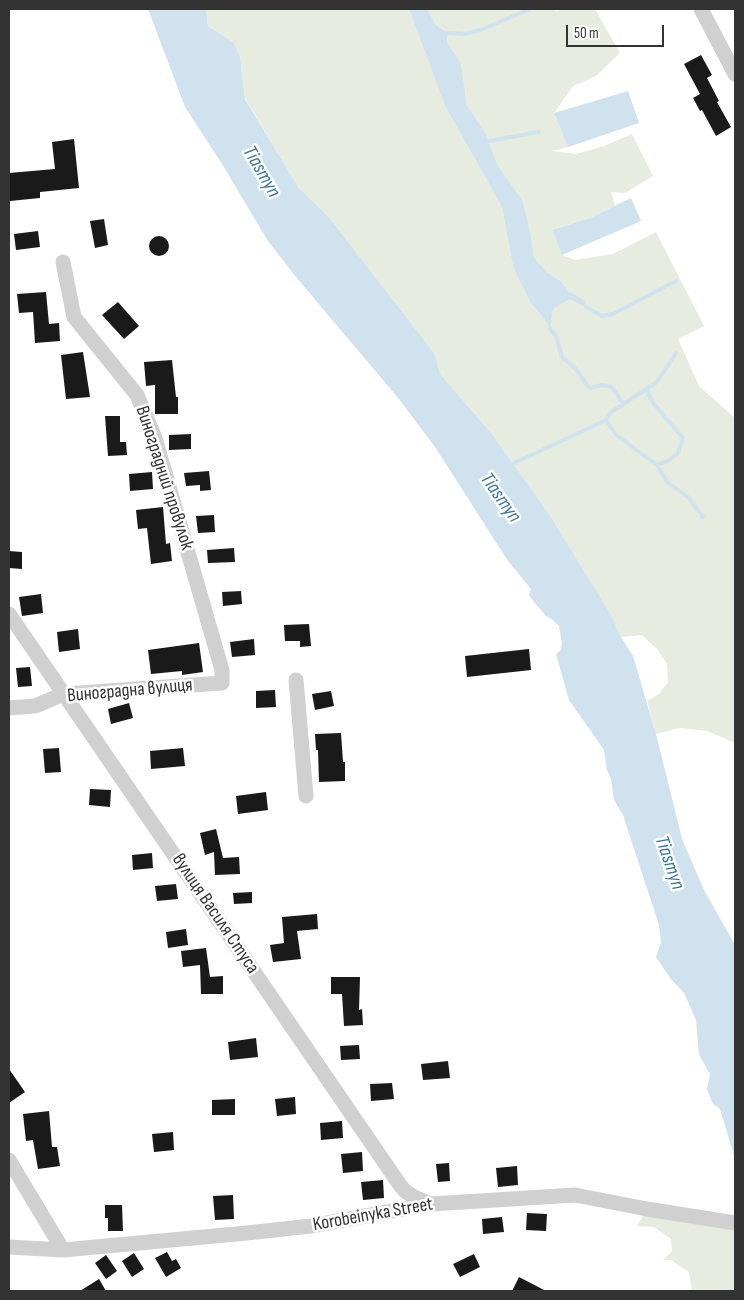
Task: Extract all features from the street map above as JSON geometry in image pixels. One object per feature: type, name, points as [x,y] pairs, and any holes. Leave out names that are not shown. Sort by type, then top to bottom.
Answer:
[{"type":"street","points":[[701,9],[735,74]]},
{"type":"street","name":"Виноградний провулок","points":[[63,262],[74,316],[137,395],[155,438],[222,670],[222,683]]},
{"type":"street","name":"вулиця Василя Стуса","points":[[9,614],[400,1185],[414,1197],[430,1204]]},
{"type":"street","points":[[296,680],[306,796]]},
{"type":"street","name":"Виноградна вулиця","points":[[9,708],[35,706],[64,694],[222,683]]},
{"type":"street","points":[[9,1160],[63,1250]]},
{"type":"street","name":"Korobeinyka Street","points":[[9,1247],[63,1250],[311,1226],[430,1204],[575,1195],[735,1223]]},
{"type":"shaded area","points":[[206,9],[409,9],[445,106],[502,207],[513,267],[530,302],[550,328],[553,309],[570,299],[585,300],[568,291],[562,282],[547,272],[534,258],[523,201],[498,166],[486,134],[467,105],[461,63],[447,42],[448,33],[436,25],[427,9],[554,9],[556,11],[563,9],[595,9],[620,53],[596,76],[573,86],[554,113],[568,147],[552,151],[576,154],[604,146],[632,134],[653,176],[625,193],[611,192],[615,206],[590,218],[552,230],[562,255],[575,260],[613,254],[656,232],[704,326],[678,339],[699,386],[735,418],[735,743],[707,731],[679,728],[656,734],[647,701],[659,694],[668,682],[667,664],[657,649],[642,635],[621,637],[610,613],[549,514],[492,434],[441,375],[434,353],[328,216],[299,188],[245,98],[240,56],[233,42],[208,26]]},
{"type":"shaded area","points":[[647,1209],[735,1223],[735,1291],[692,1291],[689,1272],[671,1260],[663,1260],[672,1251],[671,1239],[654,1227],[637,1226]]},
{"type":"water","name":"Tiasmyn","points":[[148,9],[206,9],[208,26],[233,42],[240,56],[245,99],[299,188],[328,216],[434,353],[441,375],[492,434],[549,514],[610,613],[621,637],[633,656],[656,734],[682,839],[704,890],[735,945],[735,1159],[720,1109],[713,1104],[707,1089],[710,1074],[699,1055],[696,1020],[684,993],[671,979],[656,957],[661,942],[659,925],[623,815],[614,800],[604,750],[569,700],[556,654],[561,650],[562,643],[559,626],[546,616],[529,595],[531,589],[508,561],[435,447],[399,399],[268,241],[185,107]]},
{"type":"water","points":[[409,9],[427,9],[436,25],[448,33],[447,42],[461,63],[467,105],[486,134],[498,166],[523,201],[534,258],[547,272],[562,282],[568,291],[585,300],[586,307],[570,299],[553,309],[550,329],[530,302],[513,267],[502,207],[445,106]]},
{"type":"water","points":[[628,91],[639,123],[568,147],[554,113]]},
{"type":"water","points":[[631,198],[641,221],[562,255],[552,230],[590,218]]},
{"type":"building","points":[[701,55],[712,75],[707,78],[719,101],[717,102],[731,127],[716,136],[693,98],[700,94],[684,64]]},
{"type":"building","points":[[74,139],[79,188],[40,192],[40,198],[10,201],[9,173],[55,169],[52,142]]},
{"type":"building","points":[[104,219],[108,245],[95,248],[90,221]]},
{"type":"building","points":[[38,231],[40,247],[16,250],[14,234]]},
{"type":"building","points":[[159,236],[166,239],[169,246],[166,253],[159,256],[152,253],[149,246],[152,239]]},
{"type":"building","points":[[46,292],[49,324],[59,323],[60,341],[35,343],[33,312],[19,313],[17,294]]},
{"type":"building","points":[[118,302],[139,326],[124,339],[102,315]]},
{"type":"building","points":[[83,352],[90,397],[66,399],[61,355]]},
{"type":"building","points":[[172,360],[176,397],[178,397],[178,414],[155,414],[155,385],[146,386],[144,362]]},
{"type":"building","points":[[105,416],[120,416],[120,442],[126,442],[127,455],[108,456]]},
{"type":"building","points":[[191,434],[191,449],[169,450],[169,435]]},
{"type":"building","points":[[209,471],[211,490],[200,491],[200,485],[186,486],[184,473]]},
{"type":"building","points":[[152,472],[153,489],[130,491],[129,474]]},
{"type":"building","points":[[163,507],[166,544],[170,543],[172,561],[151,564],[147,528],[138,529],[136,510]]},
{"type":"building","points":[[214,515],[215,532],[198,533],[196,516]]},
{"type":"building","points":[[234,548],[235,562],[208,563],[207,550]]},
{"type":"building","points":[[9,551],[22,552],[22,569],[9,568]]},
{"type":"building","points":[[241,591],[242,604],[223,606],[222,592]]},
{"type":"building","points":[[41,594],[43,613],[22,616],[19,597]]},
{"type":"building","points":[[309,624],[311,646],[300,647],[300,641],[285,641],[284,625]]},
{"type":"building","points":[[78,629],[80,649],[59,652],[57,632]]},
{"type":"building","points":[[254,639],[255,655],[232,657],[230,642]]},
{"type":"building","points":[[199,643],[203,672],[182,675],[182,671],[151,674],[148,650]]},
{"type":"building","points":[[529,649],[531,670],[467,677],[465,656]]},
{"type":"building","points":[[30,667],[32,686],[18,687],[16,668]]},
{"type":"building","points":[[275,690],[276,707],[256,708],[256,691]]},
{"type":"building","points":[[331,691],[334,706],[315,710],[312,694]]},
{"type":"building","points":[[129,703],[133,718],[111,724],[108,709]]},
{"type":"building","points":[[341,733],[343,762],[345,762],[345,781],[319,782],[318,750],[316,750],[315,734]]},
{"type":"building","points":[[59,748],[61,772],[45,773],[43,749]]},
{"type":"building","points":[[183,748],[185,766],[151,769],[150,751]]},
{"type":"building","points":[[90,789],[111,790],[110,807],[89,805]]},
{"type":"building","points":[[266,792],[268,810],[238,814],[236,796]]},
{"type":"building","points":[[216,829],[223,858],[239,857],[240,874],[215,875],[214,852],[205,855],[200,833]]},
{"type":"building","points":[[152,853],[153,868],[133,870],[132,855]]},
{"type":"building","points":[[176,884],[178,899],[157,901],[155,886]]},
{"type":"building","points":[[252,892],[252,903],[234,904],[233,893]]},
{"type":"building","points":[[317,914],[318,929],[297,931],[301,959],[273,962],[270,945],[284,943],[282,917]]},
{"type":"building","points":[[186,929],[188,945],[168,948],[166,932]]},
{"type":"building","points":[[206,948],[210,977],[223,976],[223,994],[201,994],[200,965],[183,967],[181,951]]},
{"type":"building","points":[[331,977],[360,977],[359,1010],[362,1009],[363,1025],[344,1026],[342,994],[331,994]]},
{"type":"building","points":[[256,1038],[258,1057],[230,1060],[228,1042]]},
{"type":"building","points":[[359,1045],[360,1059],[341,1060],[340,1046]]},
{"type":"building","points":[[448,1061],[450,1078],[423,1080],[421,1064]]},
{"type":"building","points":[[9,1069],[25,1092],[9,1103]]},
{"type":"building","points":[[392,1083],[394,1099],[371,1101],[370,1084]]},
{"type":"building","points":[[295,1097],[296,1114],[277,1116],[275,1099]]},
{"type":"building","points":[[235,1099],[235,1115],[212,1115],[212,1100]]},
{"type":"building","points":[[49,1111],[52,1147],[57,1147],[60,1166],[38,1169],[33,1140],[26,1141],[23,1114]]},
{"type":"building","points":[[342,1121],[343,1138],[321,1140],[320,1123]]},
{"type":"building","points":[[173,1132],[174,1150],[154,1152],[152,1134]]},
{"type":"building","points":[[362,1152],[363,1171],[343,1173],[341,1154]]},
{"type":"building","points":[[449,1163],[450,1181],[438,1182],[436,1164]]},
{"type":"building","points":[[517,1166],[518,1185],[498,1187],[496,1168]]},
{"type":"building","points":[[383,1180],[384,1198],[363,1200],[361,1182]]},
{"type":"building","points":[[233,1195],[234,1219],[215,1220],[213,1196]]},
{"type":"building","points":[[105,1205],[122,1205],[123,1231],[108,1231]]},
{"type":"building","points":[[527,1213],[547,1214],[546,1231],[526,1230]]},
{"type":"building","points":[[502,1217],[504,1232],[483,1234],[482,1219]]},
{"type":"building","points":[[167,1252],[172,1261],[176,1259],[181,1268],[166,1277],[155,1258]]},
{"type":"building","points":[[134,1253],[144,1269],[132,1277],[122,1261]]},
{"type":"building","points":[[474,1254],[480,1267],[460,1277],[453,1264]]},
{"type":"building","points":[[106,1255],[117,1271],[106,1279],[95,1263]]},
{"type":"building","points":[[519,1277],[546,1291],[512,1291]]},
{"type":"building","points":[[99,1279],[106,1291],[80,1291]]},
{"type":"waterway","points":[[448,33],[465,34],[483,29],[530,9]]},
{"type":"waterway","points":[[489,141],[539,132]]},
{"type":"waterway","points":[[586,307],[602,316],[613,314],[676,281]]},
{"type":"waterway","points":[[550,329],[556,336],[562,357],[575,368],[590,388],[602,385],[612,387],[623,404]]},
{"type":"waterway","points":[[510,465],[606,420],[610,413],[657,382],[676,353]]},
{"type":"waterway","points":[[606,420],[616,435],[657,465],[669,460],[678,453],[683,438],[653,403],[646,389]]},
{"type":"waterway","points":[[657,465],[667,482],[689,498],[703,517]]}]
